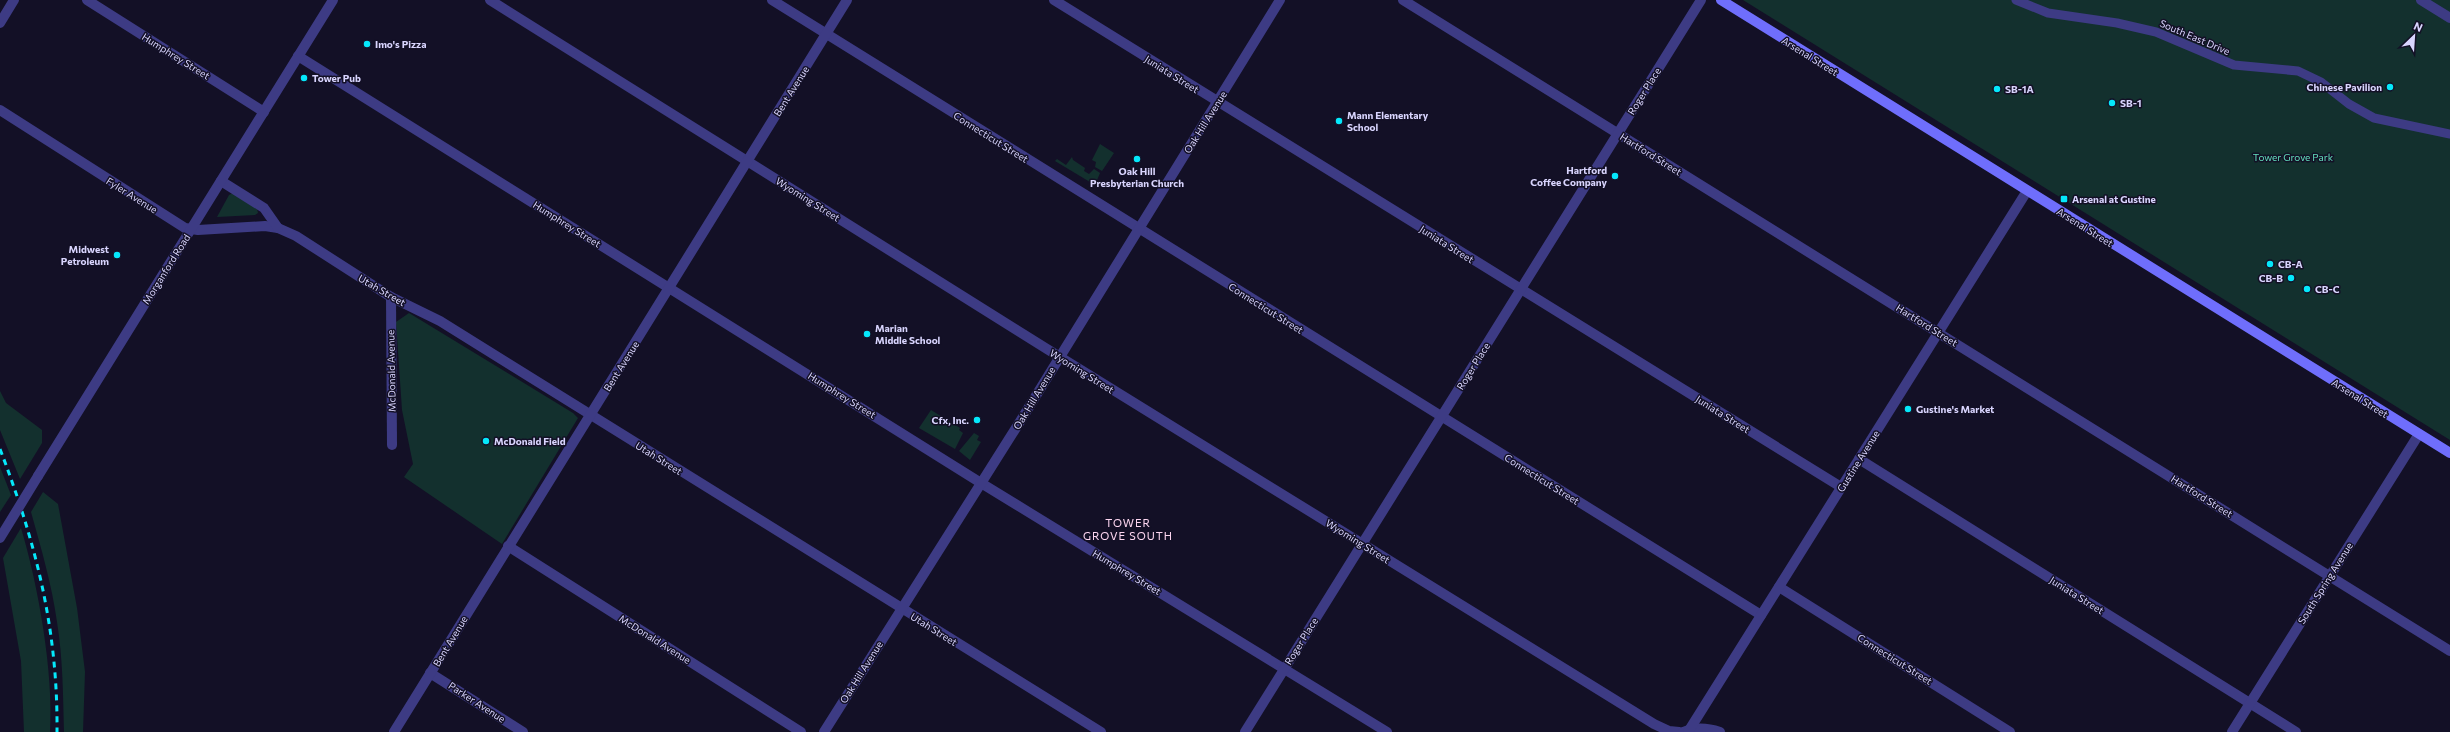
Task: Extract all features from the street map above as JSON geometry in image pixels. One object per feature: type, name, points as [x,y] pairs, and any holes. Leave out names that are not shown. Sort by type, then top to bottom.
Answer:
[{"type":"main road","name":"Arsenal Street","points":[[1721,0],[2450,453]]},
{"type":"street","points":[[0,23],[14,0]]},
{"type":"street","name":"Humphrey Street","points":[[87,0],[264,112]]},
{"type":"street","name":"Morganford Road","points":[[0,538],[333,0]]},
{"type":"street","name":"Wyoming Street","points":[[490,0],[1059,356],[1654,724],[1669,731],[1679,732]]},
{"type":"street","name":"Connecticut Street","points":[[772,0],[1761,615]]},
{"type":"street","name":"Bent Avenue","points":[[394,732],[847,0]]},
{"type":"street","name":"Juniata Street","points":[[1054,0],[1842,487]]},
{"type":"street","name":"Oak Hill Avenue","points":[[824,732],[981,483],[1280,0]]},
{"type":"street","name":"Hartford Street","points":[[1403,0],[2450,651]]},
{"type":"street","name":"Roger Place","points":[[1245,732],[1700,0]]},
{"type":"street","name":"South East Drive","points":[[2016,0],[2048,13],[2117,22],[2156,32],[2234,65],[2298,71],[2321,82],[2360,111],[2374,118],[2436,129],[2450,134]]},
{"type":"street","points":[[2421,0],[2450,18]]},
{"type":"street","name":"Humphrey Street","points":[[298,56],[981,483],[1387,732]]},
{"type":"street","name":"Fyler Avenue","points":[[0,110],[156,210],[191,230]]},
{"type":"street","points":[[221,181],[264,208],[278,228]]},
{"type":"street","name":"Gustine Avenue","points":[[1687,731],[2027,191]]},
{"type":"street","points":[[191,230],[265,226],[278,228]]},
{"type":"street","name":"Utah Street","points":[[278,228],[296,236],[391,297],[432,316],[1101,732]]},
{"type":"street","name":"McDonald Avenue","points":[[391,297],[392,445]]},
{"type":"street","name":"South Spring Avenue","points":[[2232,732],[2419,434]]},
{"type":"street","name":"Juniata Street","points":[[1859,459],[2296,732]]},
{"type":"street","name":"McDonald Avenue","points":[[508,546],[801,732]]},
{"type":"street","name":"Connecticut Street","points":[[1779,587],[2010,732]]},
{"type":"street","name":"Parker Avenue","points":[[430,673],[523,732]]},
{"type":"street","points":[[1687,731],[1709,728],[1720,732]]},
{"type":"green space","name":"Tower Grove Park","points":[[1743,0],[2450,0],[2450,440]]},
{"type":"green space","points":[[1100,144],[1114,153],[1102,171],[1095,167],[1096,162],[1092,160]]},
{"type":"green space","points":[[1072,157],[1073,160],[1085,168],[1084,171],[1089,174],[1094,169],[1100,173],[1095,185],[1055,161],[1057,159],[1066,165]]},
{"type":"green space","points":[[233,193],[257,209],[258,213],[255,215],[217,217],[229,195]]},
{"type":"green space","points":[[409,313],[573,413],[578,418],[502,544],[404,477],[413,464],[402,410],[396,322]]},
{"type":"green space","points":[[0,391],[6,403],[42,430],[42,443],[20,479],[0,430]]},
{"type":"green space","points":[[931,410],[960,428],[959,430],[963,433],[955,449],[919,428]]},
{"type":"green space","points":[[974,433],[979,436],[977,440],[981,442],[970,460],[959,451]]},
{"type":"green space","points":[[0,467],[11,495],[0,512]]},
{"type":"green space","points":[[43,492],[58,504],[77,608],[85,672],[83,732],[64,732],[62,663],[55,608],[31,512]]},
{"type":"green space","points":[[21,528],[39,602],[47,657],[51,709],[50,732],[24,732],[21,661],[3,558]]},
{"type":"railway","points":[[0,449],[13,484],[34,553],[49,622],[54,658],[57,732]]},
{"type":"place","name":"Imo's Pizza","points":[[367,44]]},
{"type":"place","name":"Tower Pub","points":[[304,78]]},
{"type":"place","name":"Chinese Pavilion","points":[[2390,87]]},
{"type":"place","name":"SB-1A","points":[[1997,89]]},
{"type":"place","name":"SB-1","points":[[2112,103]]},
{"type":"place","name":"Mann Elementary School","points":[[1339,121]]},
{"type":"place","name":"Oak Hill Presbyterian Church","points":[[1137,159]]},
{"type":"place","name":"Hartford Coffee Company","points":[[1615,176]]},
{"type":"place","name":"Arsenal at Gustine","points":[[2064,199]]},
{"type":"place","name":"Midwest Petroleum","points":[[117,255]]},
{"type":"place","name":"CB-A","points":[[2270,264]]},
{"type":"place","name":"CB-B","points":[[2291,278]]},
{"type":"place","name":"CB-C","points":[[2307,289]]},
{"type":"place","name":"Marian Middle School","points":[[867,334]]},
{"type":"place","name":"Gustine's Market","points":[[1908,409]]},
{"type":"place","name":"Cfx, Inc.","points":[[977,420]]},
{"type":"place","name":"McDonald Field","points":[[486,441]]},
{"type":"district","name":"TOWER GROVE SOUTH","points":[[1128,528]]}]
